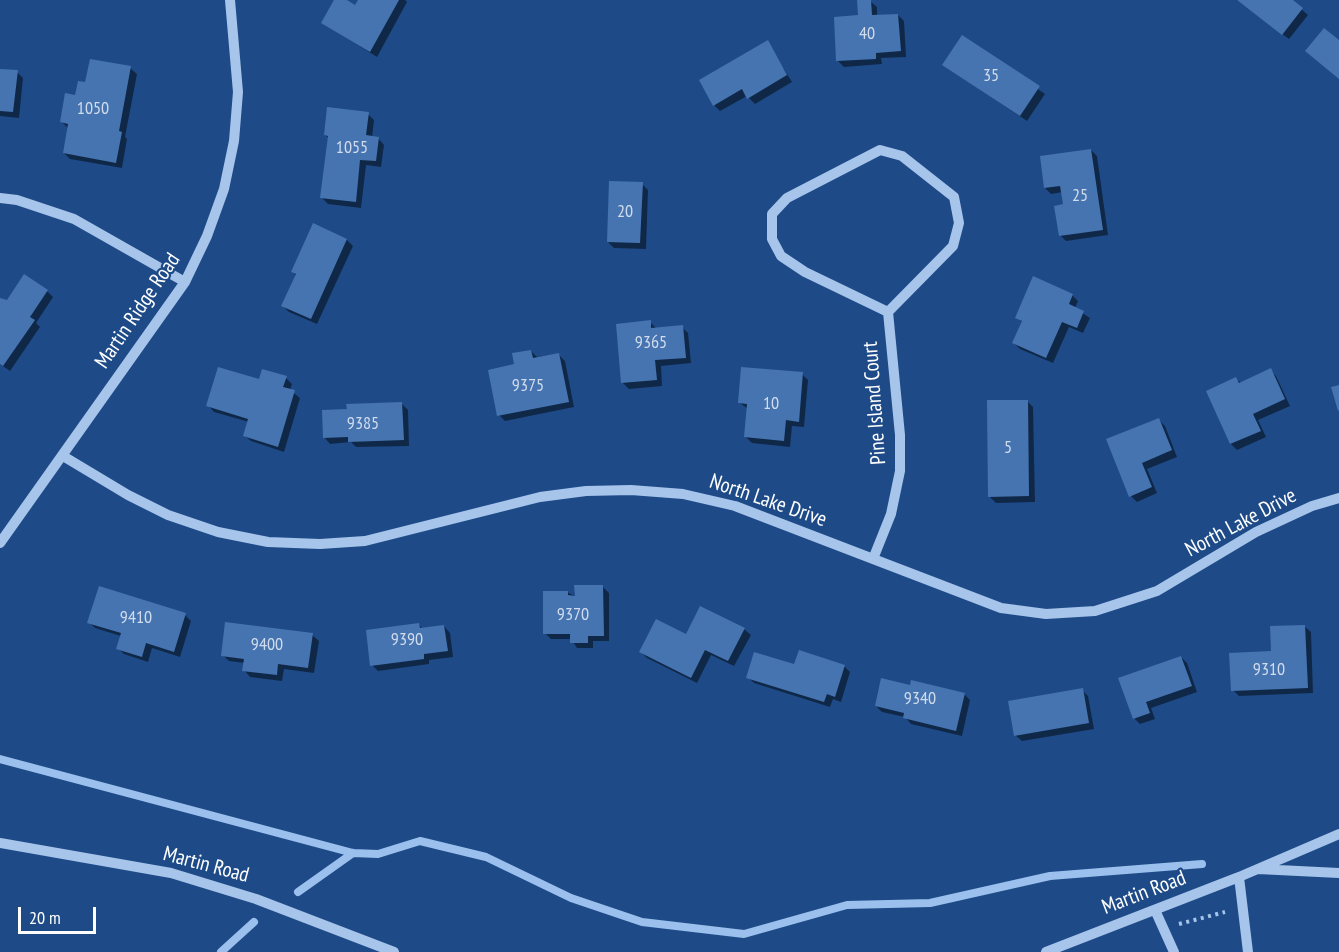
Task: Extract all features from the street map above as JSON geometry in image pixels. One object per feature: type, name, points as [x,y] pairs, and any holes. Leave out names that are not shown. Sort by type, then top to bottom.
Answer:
[{"type":"street","name":"Martin Ridge Road","points":[[0,543],[185,282],[207,236],[220,200],[234,141],[238,92],[230,0]]},
{"type":"street","name":"Pine Island Court","points":[[880,150],[902,156],[954,197],[959,223],[953,246],[888,312],[805,272],[781,256],[772,238],[772,214],[787,198],[880,150]]},
{"type":"street","points":[[0,198],[16,200],[74,219],[185,282]]},
{"type":"street","name":"Pine Island Court","points":[[873,559],[891,514],[900,471],[900,435],[888,312]]},
{"type":"street","name":"North Lake Drive","points":[[63,456],[128,495],[168,515],[218,532],[268,542],[320,544],[365,541],[540,497],[586,491],[631,490],[683,494],[735,506],[1001,608],[1046,614],[1095,611],[1157,591],[1256,532],[1312,506],[1339,498]]},
{"type":"street","name":"Martin Road","points":[[1046,952],[1239,878],[1254,869],[1339,834]]},
{"type":"street","name":"Martin Road","points":[[0,843],[171,873],[256,899],[394,952]]},
{"type":"street","points":[[1254,869],[1339,873]]},
{"type":"street","points":[[1239,878],[1248,952]]},
{"type":"street","points":[[1155,910],[1174,952]]},
{"type":"path","points":[[1173,925],[1224,912]]},
{"type":"building","points":[[334,0],[347,0],[355,5],[358,0],[399,0],[370,52],[321,23]]},
{"type":"building","points":[[857,0],[871,0],[872,15],[898,14],[901,51],[876,53],[876,59],[836,61],[834,17],[858,15]]},
{"type":"building","points":[[1237,0],[1293,0],[1303,8],[1282,35]]},
{"type":"building","points":[[1324,28],[1339,40],[1339,79],[1305,51]]},
{"type":"building","points":[[962,35],[1040,86],[1020,116],[942,65]]},
{"type":"building","points":[[768,40],[787,75],[747,99],[742,89],[713,106],[699,80]]},
{"type":"building","points":[[90,59],[131,66],[119,131],[122,132],[116,163],[63,153],[68,124],[60,122],[65,93],[75,95],[78,81],[85,82]]},
{"type":"building","points":[[0,69],[18,70],[13,112],[0,111]]},
{"type":"building","points":[[327,107],[369,112],[366,135],[379,137],[376,161],[360,160],[356,202],[320,198],[328,136],[324,135]]},
{"type":"building","points":[[1091,149],[1103,230],[1059,236],[1054,206],[1063,204],[1060,186],[1044,188],[1040,156]]},
{"type":"building","points":[[609,181],[643,182],[640,243],[607,242]]},
{"type":"building","points":[[313,223],[347,239],[311,319],[281,306],[296,274],[291,272]]},
{"type":"building","points":[[24,274],[48,290],[30,317],[35,320],[3,366],[0,364],[0,298],[7,300]]},
{"type":"building","points":[[1033,276],[1073,294],[1069,304],[1084,311],[1077,328],[1062,322],[1046,358],[1012,343],[1022,321],[1015,318]]},
{"type":"building","points":[[651,320],[651,328],[683,325],[686,358],[655,360],[657,380],[621,383],[616,324]]},
{"type":"building","points":[[531,350],[533,358],[559,353],[569,402],[497,416],[488,370],[514,364],[512,353]]},
{"type":"building","points":[[218,367],[259,379],[262,369],[287,376],[283,387],[295,390],[278,447],[243,436],[248,419],[206,406]]},
{"type":"building","points":[[741,367],[803,372],[799,422],[786,420],[784,441],[744,437],[747,404],[738,403]]},
{"type":"building","points":[[1271,368],[1285,399],[1253,414],[1261,431],[1230,444],[1206,391],[1236,377],[1239,383]]},
{"type":"building","points":[[1339,385],[1339,410],[1338,411],[1331,387]]},
{"type":"building","points":[[987,400],[1028,400],[1029,496],[988,497]]},
{"type":"building","points":[[402,402],[404,440],[348,442],[348,437],[323,438],[322,410],[347,409],[346,404]]},
{"type":"building","points":[[1159,418],[1172,450],[1142,463],[1152,487],[1129,497],[1106,439]]},
{"type":"building","points":[[574,585],[603,585],[604,636],[588,636],[588,643],[570,643],[570,634],[543,634],[543,591],[568,591],[568,595],[575,596]]},
{"type":"building","points":[[99,586],[186,613],[174,652],[146,643],[142,657],[116,649],[121,633],[87,623]]},
{"type":"building","points":[[700,606],[745,628],[728,661],[705,650],[691,678],[639,652],[656,619],[686,634]]},
{"type":"building","points":[[225,622],[313,633],[308,668],[278,664],[277,675],[242,671],[244,659],[221,656]]},
{"type":"building","points":[[419,623],[420,628],[444,625],[448,651],[424,654],[424,659],[370,666],[366,630]]},
{"type":"building","points":[[1305,625],[1308,688],[1231,691],[1229,653],[1271,651],[1270,626]]},
{"type":"building","points":[[799,650],[845,665],[835,697],[827,694],[824,702],[746,678],[754,652],[794,664]]},
{"type":"building","points":[[1181,656],[1192,686],[1146,702],[1150,713],[1133,719],[1118,678]]},
{"type":"building","points":[[881,678],[910,685],[911,680],[965,693],[956,731],[903,718],[904,713],[875,706]]},
{"type":"building","points":[[1083,688],[1089,723],[1014,736],[1008,701]]},
{"type":"waterway","points":[[0,759],[353,853],[378,854],[420,841],[486,857],[571,898],[642,922],[744,934],[847,905],[930,903],[1050,876],[1202,864]]},
{"type":"waterway","points":[[298,892],[353,853]]},
{"type":"waterway","points":[[221,952],[254,922]]}]
